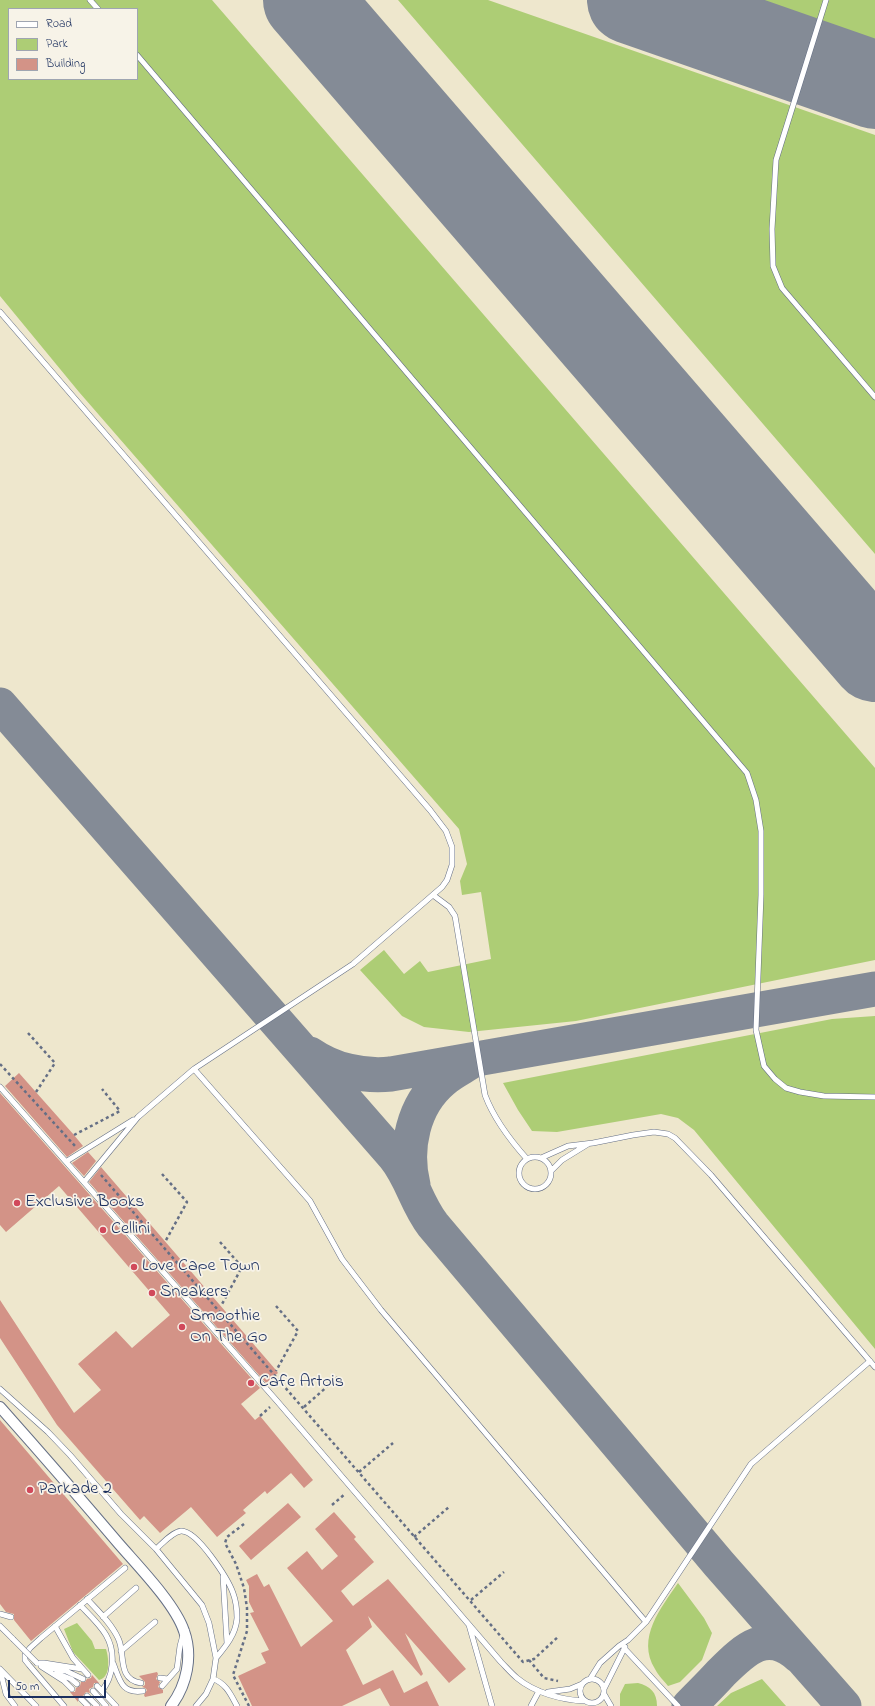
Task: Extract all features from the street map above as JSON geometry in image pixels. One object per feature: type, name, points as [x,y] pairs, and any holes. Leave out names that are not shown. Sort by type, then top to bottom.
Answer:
[{"type":"street","points":[[0,1407],[146,1576],[179,1619],[185,1632],[188,1654],[187,1671],[182,1688],[171,1706]]},
{"type":"lane","points":[[90,0],[97,8]]},
{"type":"lane","points":[[826,0],[776,160],[772,229],[773,266],[782,288],[875,397]]},
{"type":"lane","points":[[138,56],[747,772],[756,800],[762,831],[756,1030],[764,1066],[775,1079],[786,1088],[800,1092],[824,1096],[875,1097]]},
{"type":"lane","points":[[0,312],[441,824],[450,838],[453,859],[447,880],[433,895],[353,964],[194,1069],[138,1117],[67,1162]]},
{"type":"lane","points":[[433,895],[449,907],[455,916],[485,1095],[498,1120],[515,1145],[527,1159]]},
{"type":"lane","points":[[194,1069],[310,1201],[342,1259],[381,1310],[646,1622]]},
{"type":"lane","points":[[0,1088],[278,1401],[501,1662],[517,1678],[539,1690],[570,1700],[585,1701],[594,1705],[598,1702],[604,1692],[628,1640]]},
{"type":"lane","points":[[84,1181],[138,1117]]},
{"type":"lane","points":[[541,1158],[549,1165],[551,1171],[549,1181],[545,1186],[535,1190],[530,1189],[521,1182],[518,1172],[523,1162],[527,1159],[537,1157],[541,1158],[568,1146],[654,1132],[668,1134],[675,1138],[711,1175],[875,1367]]},
{"type":"lane","points":[[551,1171],[572,1154],[589,1143]]},
{"type":"lane","points":[[545,1692],[570,1689],[590,1679],[600,1663],[628,1640],[646,1622],[751,1464],[870,1361]]},
{"type":"lane","points":[[0,1388],[48,1432],[121,1514],[156,1549],[202,1605],[209,1623],[216,1658],[213,1679],[206,1694],[196,1706]]},
{"type":"lane","points":[[156,1549],[175,1533],[180,1531],[185,1532],[203,1547],[223,1575],[234,1594],[237,1610],[235,1629],[227,1644],[216,1658]]},
{"type":"lane","points":[[64,1706],[29,1665],[24,1656],[30,1648],[55,1626],[125,1568]]},
{"type":"lane","points":[[223,1575],[227,1644]]},
{"type":"lane","points":[[103,1617],[136,1588]]},
{"type":"lane","points":[[87,1599],[118,1636],[123,1666],[127,1675],[132,1680],[141,1683]]},
{"type":"lane","points":[[80,1605],[99,1625],[110,1640],[112,1662],[109,1680],[102,1691]]},
{"type":"lane","points":[[0,1614],[11,1617]]},
{"type":"lane","points":[[121,1651],[155,1622]]},
{"type":"lane","points":[[468,1622],[492,1706]]},
{"type":"lane","points":[[0,1626],[39,1665],[64,1681],[72,1689]]},
{"type":"lane","points":[[55,1626],[73,1658],[88,1675]]},
{"type":"lane","points":[[162,1686],[177,1669],[180,1646],[185,1632]]},
{"type":"lane","points":[[624,1648],[678,1706]]},
{"type":"lane","points":[[39,1665],[44,1662],[82,1669]]},
{"type":"lane","points":[[112,1662],[125,1688],[131,1692],[143,1691]]},
{"type":"lane","points":[[39,1665],[66,1671],[77,1675],[82,1679]]},
{"type":"lane","points":[[0,1669],[6,1694],[15,1706]]},
{"type":"lane","points":[[0,1669],[36,1706]]},
{"type":"lane","points":[[47,1671],[64,1676],[77,1684]]},
{"type":"lane","points":[[160,1678],[168,1679]]},
{"type":"lane","points":[[213,1679],[223,1684],[227,1688],[236,1706]]},
{"type":"lane","points":[[590,1679],[599,1681],[611,1706]]},
{"type":"lane","points":[[582,1684],[580,1693],[585,1701]]},
{"type":"lane","points":[[97,1686],[116,1706]]},
{"type":"lane","points":[[93,1690],[106,1706]]},
{"type":"lane","points":[[530,1706],[539,1690]]},
{"type":"lane","points":[[88,1696],[97,1706]]},
{"type":"lane","points":[[81,1699],[88,1706]]},
{"type":"path","points":[[28,1033],[55,1063],[36,1092]]},
{"type":"path","points":[[0,1064],[81,1152]]},
{"type":"path","points":[[74,1135],[120,1111],[102,1089]]},
{"type":"path","points":[[95,1168],[414,1537],[471,1600],[523,1662],[534,1659],[560,1636]]},
{"type":"path","points":[[162,1174],[186,1202],[165,1242]]},
{"type":"path","points":[[220,1242],[242,1267],[221,1306]]},
{"type":"path","points":[[276,1306],[298,1331],[276,1371]]},
{"type":"path","points":[[304,1408],[338,1377]]},
{"type":"path","points":[[359,1472],[393,1443]]},
{"type":"path","points":[[414,1537],[448,1507]]},
{"type":"path","points":[[471,1600],[504,1572]]},
{"type":"path","points":[[233,1675],[249,1706]]},
{"type":"green space","points":[[0,0],[212,0],[875,768],[875,960],[576,1021],[469,1032],[424,1027],[402,1016],[360,970],[384,950],[404,974],[420,961],[428,972],[491,959],[481,892],[462,895],[460,881],[467,864],[459,829],[79,392],[0,296]]},
{"type":"green space","points":[[398,0],[488,0],[875,135],[875,554]]},
{"type":"green space","points":[[760,0],[875,0],[875,40]]},
{"type":"green space","points":[[875,1016],[875,1349],[694,1130],[678,1118],[661,1114],[557,1132],[532,1131],[503,1083],[832,1019]]},
{"type":"green space","points":[[678,1583],[704,1618],[712,1633],[702,1660],[680,1682],[668,1686],[659,1676],[650,1657],[648,1646],[649,1635],[658,1613]]},
{"type":"green space","points":[[77,1623],[92,1641],[95,1649],[106,1649],[108,1658],[107,1672],[103,1678],[99,1680],[73,1652],[64,1629]]},
{"type":"green space","points":[[762,1679],[786,1706],[717,1706],[731,1693]]},
{"type":"green space","points":[[638,1683],[652,1690],[656,1697],[657,1706],[620,1706],[620,1694],[625,1684]]},
{"type":"building","points":[[19,1073],[83,1146],[67,1157],[5,1086]]},
{"type":"building","points":[[0,1093],[260,1388],[241,1404],[255,1420],[260,1416],[313,1480],[304,1488],[291,1473],[267,1494],[265,1491],[243,1510],[246,1513],[217,1537],[191,1507],[160,1533],[144,1516],[140,1520],[57,1425],[0,1338],[0,1300],[74,1413],[101,1390],[78,1364],[116,1331],[132,1348],[170,1315],[59,1186],[6,1232],[0,1225]]},
{"type":"building","points":[[88,1152],[96,1161],[84,1176],[72,1163]]},
{"type":"building","points":[[101,1167],[275,1369],[278,1373],[266,1383],[89,1182]]},
{"type":"building","name":"Parkade 2","points":[[0,1420],[123,1564],[31,1641],[14,1620],[14,1614],[6,1612],[0,1604]]},
{"type":"building","points":[[288,1503],[301,1517],[251,1560],[239,1546]]},
{"type":"building","points":[[334,1512],[356,1537],[354,1539],[374,1562],[341,1591],[353,1606],[388,1579],[466,1669],[449,1683],[405,1633],[423,1674],[421,1676],[368,1616],[372,1627],[346,1650],[363,1685],[393,1670],[404,1693],[427,1681],[439,1706],[390,1706],[380,1688],[342,1706],[252,1706],[238,1676],[266,1663],[261,1653],[269,1650],[250,1613],[254,1612],[249,1602],[249,1586],[246,1580],[257,1574],[264,1587],[269,1584],[301,1647],[333,1621],[287,1568],[307,1551],[322,1570],[338,1556],[315,1529]]},
{"type":"building","points":[[157,1672],[158,1674],[156,1679],[160,1682],[158,1687],[163,1690],[163,1693],[145,1697],[144,1695],[147,1690],[142,1687],[145,1685],[145,1682],[139,1676]]},
{"type":"building","points":[[92,1675],[99,1683],[94,1683],[93,1687],[89,1689],[90,1693],[86,1692],[83,1696],[78,1696],[78,1702],[70,1692],[75,1692],[76,1688],[80,1686],[81,1682],[85,1682],[87,1679],[91,1678]]},
{"type":"taxiway","points":[[0,705],[394,1156],[400,1164],[422,1208],[433,1225],[719,1564],[844,1706]]},
{"type":"taxiway","points":[[310,1054],[328,1064],[349,1071],[380,1075],[391,1074],[875,989]]},
{"type":"taxiway","points":[[413,1185],[410,1171],[410,1156],[413,1128],[418,1114],[424,1102],[433,1090],[446,1077],[469,1063]]},
{"type":"taxiway","points":[[689,1706],[730,1664],[748,1649],[767,1642],[777,1643],[799,1656]]},
{"type":"runway","points":[[307,0],[875,658]]},
{"type":"runway","points":[[631,0],[875,85]]},
{"type":"place","name":"Exclusive Books","points":[[17,1203]]},
{"type":"place","name":"Cellini","points":[[103,1230]]},
{"type":"place","name":"Love Cape Town","points":[[134,1267]]},
{"type":"place","name":"Sneakers","points":[[152,1293]]},
{"type":"place","name":"Smoothie On The Go","points":[[182,1327]]},
{"type":"place","name":"Cafe Artois","points":[[251,1383]]},
{"type":"place","name":"Parkade 2","points":[[30,1490]]}]
